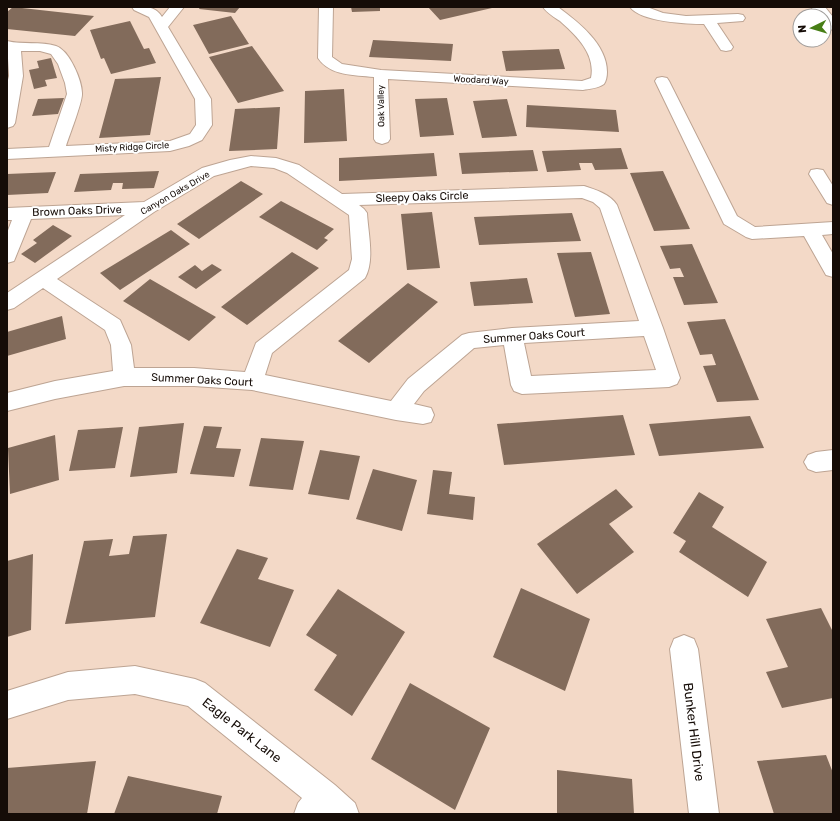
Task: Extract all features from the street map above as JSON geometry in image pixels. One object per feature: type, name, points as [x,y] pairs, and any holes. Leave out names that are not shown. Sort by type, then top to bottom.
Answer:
[{"type":"street","name":"Misty Ridge Circle","points":[[7,154],[170,146],[183,143],[196,137],[204,125],[203,99],[150,11],[139,7]]},
{"type":"street","points":[[161,27],[177,7]]},
{"type":"street","name":"Woodard Way","points":[[326,7],[326,58],[338,68],[381,74],[583,86],[598,81],[600,67],[593,51],[578,30],[550,7]]},
{"type":"street","points":[[637,7],[646,13],[677,19],[738,18]]},
{"type":"street","points":[[669,7],[677,19]]},
{"type":"street","points":[[818,7],[833,26]]},
{"type":"street","points":[[708,19],[726,47]]},
{"type":"street","points":[[8,46],[48,49],[56,51],[62,58],[73,84],[75,94],[56,151]]},
{"type":"street","points":[[7,123],[16,76],[15,52],[8,46]]},
{"type":"street","name":"Oak Valley","points":[[381,74],[382,139]]},
{"type":"street","points":[[662,81],[730,220],[752,233],[833,228]]},
{"type":"street","name":"Canyon Oaks Drive","points":[[8,301],[44,280],[148,208],[208,172],[230,165],[251,161],[276,163],[293,169],[339,200]]},
{"type":"street","points":[[818,174],[833,199]]},
{"type":"street","name":"Sleepy Oaks Circle","points":[[339,200],[584,192],[599,198],[608,205],[653,328],[669,378],[522,385],[512,336]]},
{"type":"street","points":[[252,381],[263,349],[358,273],[361,259],[358,213],[339,200]]},
{"type":"street","name":"Brown Oaks Drive","points":[[16,213],[148,208]]},
{"type":"street","points":[[7,256],[16,213]]},
{"type":"street","points":[[809,229],[833,270]]},
{"type":"street","points":[[44,280],[113,325],[121,345],[124,377]]},
{"type":"street","name":"Summer Oaks Court","points":[[396,411],[416,384],[469,341],[512,336],[653,328]]},
{"type":"street","name":"Summer Oaks Court","points":[[7,402],[55,390],[124,377],[194,377],[252,381],[396,411],[423,415]]},
{"type":"street","name":"Bunker Hill Drive","points":[[684,649],[704,814]]},
{"type":"street","name":"Eagle Park Lane","points":[[7,705],[68,686],[135,680],[195,693],[326,808]]},
{"type":"building","points":[[13,7],[94,16],[75,36],[7,29],[7,12]]},
{"type":"building","points":[[200,7],[240,7],[235,13],[199,9]]},
{"type":"building","points":[[351,7],[380,7],[380,11],[352,12]]},
{"type":"building","points":[[428,7],[492,7],[492,8],[440,20]]},
{"type":"building","points":[[231,16],[249,44],[209,54],[193,25]]},
{"type":"building","points":[[130,21],[144,49],[149,48],[156,63],[111,74],[104,58],[101,59],[90,30]]},
{"type":"building","points":[[373,40],[453,44],[451,61],[369,57]]},
{"type":"building","points":[[252,46],[284,91],[238,103],[209,57]]},
{"type":"building","points":[[559,49],[565,69],[506,71],[502,51]]},
{"type":"building","points":[[51,58],[57,78],[45,80],[47,86],[34,89],[29,70],[39,68],[37,61]]},
{"type":"building","points":[[161,77],[150,135],[99,138],[115,79]]},
{"type":"building","points":[[344,89],[347,141],[304,143],[305,91]]},
{"type":"building","points":[[64,98],[58,114],[32,116],[38,99]]},
{"type":"building","points":[[447,98],[454,135],[420,137],[415,99]]},
{"type":"building","points":[[507,99],[517,136],[482,138],[473,101]]},
{"type":"building","points":[[527,105],[616,110],[619,132],[526,127]]},
{"type":"building","points":[[280,107],[277,149],[229,151],[235,109]]},
{"type":"building","points":[[621,148],[628,169],[595,170],[592,163],[579,163],[581,170],[547,172],[542,151]]},
{"type":"building","points":[[533,150],[538,171],[462,174],[459,153]]},
{"type":"building","points":[[434,153],[437,176],[339,181],[339,158]]},
{"type":"building","points":[[159,171],[154,188],[122,189],[123,183],[113,183],[111,190],[74,192],[80,174]]},
{"type":"building","points":[[663,171],[690,229],[654,231],[630,173]]},
{"type":"building","points":[[56,172],[48,193],[7,195],[7,174]]},
{"type":"building","points":[[241,181],[263,194],[199,239],[177,224]]},
{"type":"building","points":[[281,201],[334,229],[324,238],[328,240],[317,250],[259,217]]},
{"type":"building","points":[[432,212],[440,268],[407,270],[401,214]]},
{"type":"building","points":[[572,213],[581,241],[479,245],[474,217]]},
{"type":"building","points":[[53,225],[72,236],[35,263],[21,254],[37,243],[33,240]]},
{"type":"building","points":[[171,230],[190,244],[120,290],[100,273]]},
{"type":"building","points":[[692,244],[718,303],[684,305],[673,277],[684,277],[680,268],[670,269],[660,246]]},
{"type":"building","points":[[292,252],[319,268],[247,325],[221,307]]},
{"type":"building","points":[[591,252],[610,314],[575,317],[557,253]]},
{"type":"building","points":[[212,264],[222,270],[196,289],[178,277],[195,265],[202,271]]},
{"type":"building","points":[[527,278],[533,303],[474,306],[470,282]]},
{"type":"building","points":[[150,279],[216,317],[189,341],[123,301]]},
{"type":"building","points":[[408,283],[438,302],[369,363],[338,341]]},
{"type":"building","points":[[62,316],[66,339],[7,356],[7,332]]},
{"type":"building","points":[[725,319],[759,400],[717,402],[703,366],[716,365],[712,354],[700,355],[687,322]]},
{"type":"building","points":[[623,415],[635,455],[504,465],[497,424]]},
{"type":"building","points":[[750,416],[764,448],[659,456],[649,424]]},
{"type":"building","points":[[184,423],[177,473],[130,477],[139,427]]},
{"type":"building","points":[[204,426],[222,427],[216,448],[241,449],[234,477],[190,474]]},
{"type":"building","points":[[123,427],[115,468],[69,471],[78,430]]},
{"type":"building","points":[[55,435],[59,480],[10,494],[8,448]]},
{"type":"building","points":[[261,438],[304,441],[293,490],[249,486]]},
{"type":"building","points":[[320,450],[360,456],[349,500],[308,494]]},
{"type":"building","points":[[373,469],[417,480],[402,531],[356,519]]},
{"type":"building","points":[[433,470],[452,472],[449,494],[475,497],[473,520],[427,514]]},
{"type":"building","points":[[616,489],[633,507],[609,524],[634,552],[577,594],[537,544]]},
{"type":"building","points":[[699,492],[724,507],[712,527],[767,562],[748,597],[679,552],[686,541],[673,533]]},
{"type":"building","points":[[167,534],[155,617],[65,624],[84,541],[113,539],[109,556],[129,554],[133,536]]},
{"type":"building","points":[[237,549],[268,558],[258,579],[294,590],[270,647],[200,623]]},
{"type":"building","points":[[33,554],[31,630],[7,637],[7,561]]},
{"type":"building","points":[[521,588],[590,619],[565,691],[493,657]]},
{"type":"building","points":[[338,589],[405,632],[352,716],[314,690],[337,655],[306,635]]},
{"type":"building","points":[[821,608],[833,632],[833,698],[782,708],[766,672],[788,667],[766,619]]},
{"type":"building","points":[[410,683],[490,728],[455,810],[371,759]]},
{"type":"building","points":[[826,755],[833,773],[833,814],[774,814],[757,761]]},
{"type":"building","points":[[96,761],[87,814],[7,814],[7,768]]},
{"type":"building","points":[[557,770],[632,779],[634,814],[557,814]]},
{"type":"building","points":[[128,776],[222,796],[217,814],[114,814]]}]
